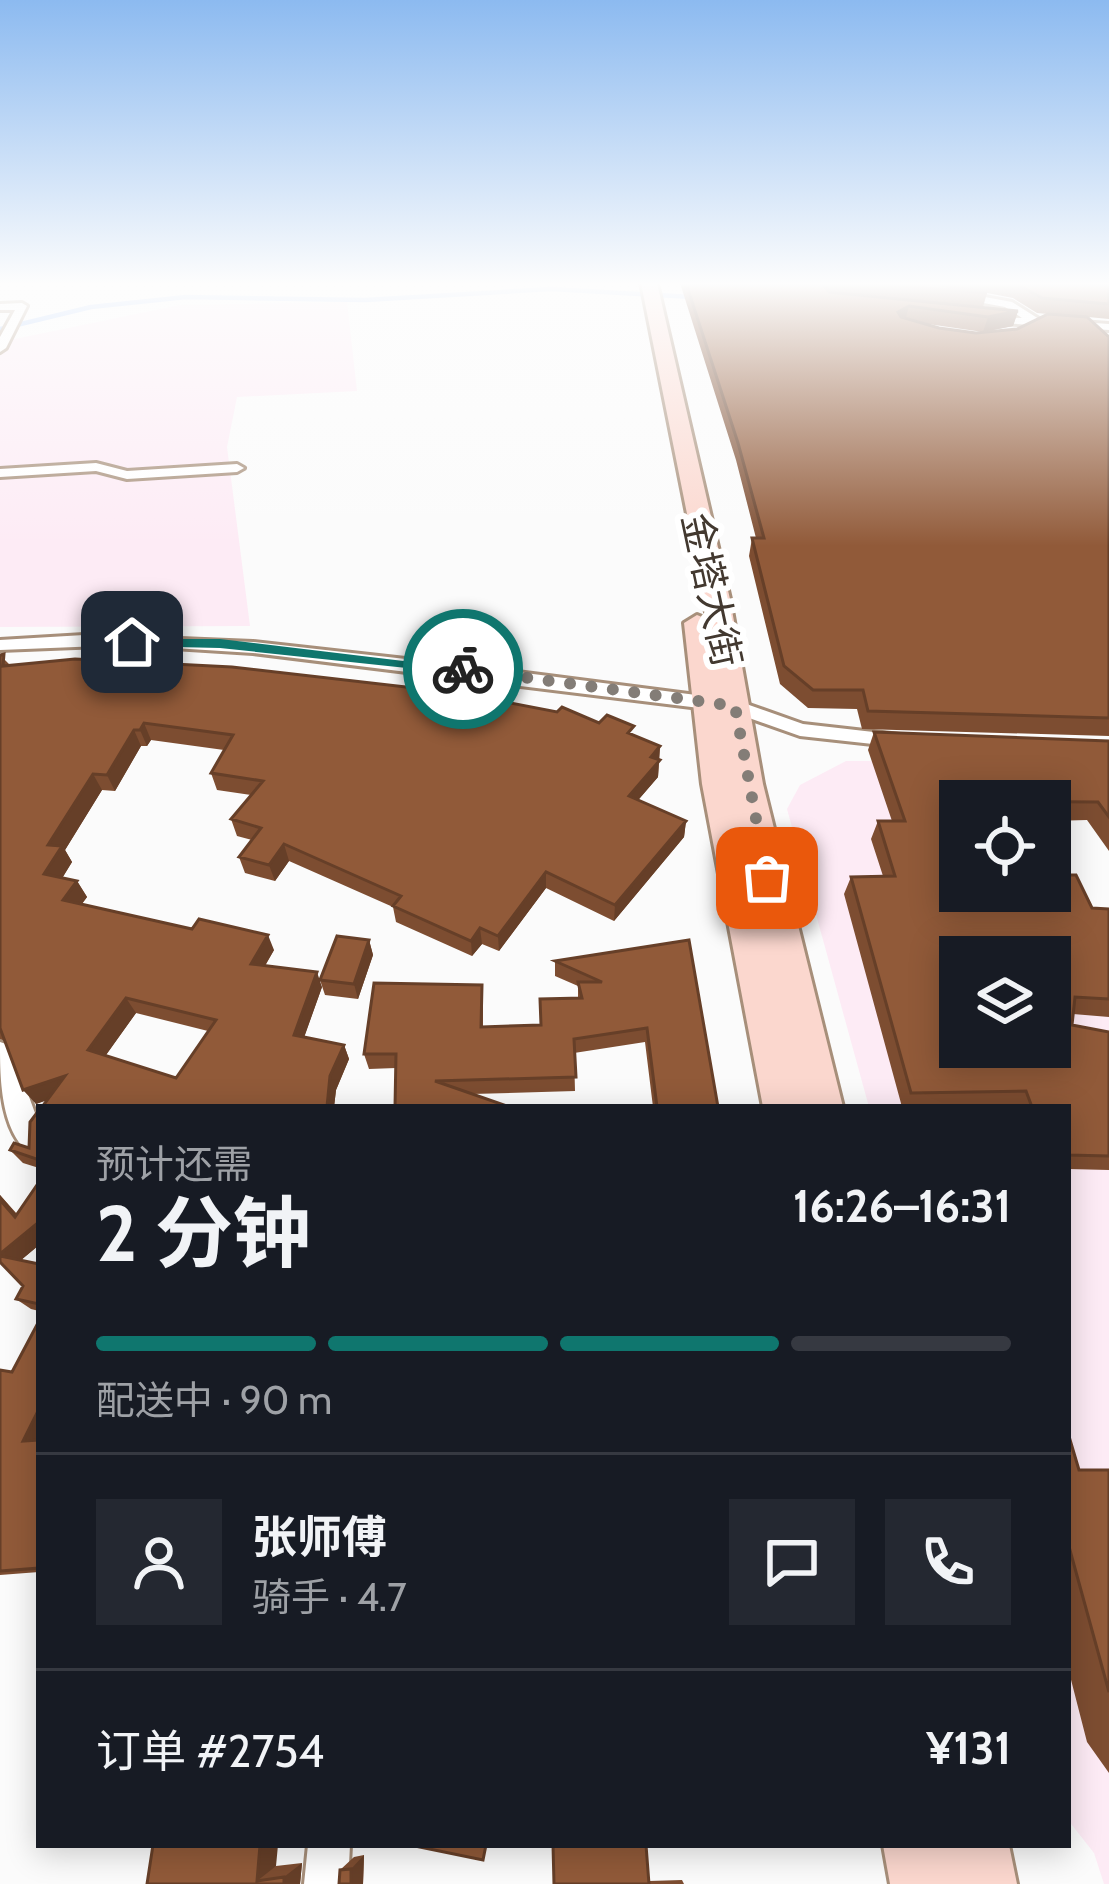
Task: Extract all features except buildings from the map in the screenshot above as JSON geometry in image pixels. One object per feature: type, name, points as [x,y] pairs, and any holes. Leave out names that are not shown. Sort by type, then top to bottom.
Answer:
[{"type":"main road","name":"金塔大街","points":[[663,371],[717,599],[718,784],[783,1104]]},
{"type":"main road","name":"金塔大街","points":[[721,705],[747,784],[821,1104]]},
{"type":"main road","points":[[916,1848],[922,1884]]},
{"type":"main road","points":[[978,1848],[985,1884]]},
{"type":"street","points":[[0,472],[96,467],[128,475],[237,467]]},
{"type":"street","points":[[0,645],[44,640],[220,643],[502,674],[721,705],[800,730],[854,739],[922,742]]},
{"type":"street","points":[[0,1053],[25,1128],[36,1141]]},
{"type":"street","points":[[326,1884],[328,1848]]},
{"type":"shaded area","points":[[0,371],[355,371],[357,391],[237,397],[227,447],[250,626],[0,627]]},
{"type":"shaded area","points":[[846,761],[1109,761],[1097,817],[1071,819],[1071,780],[939,780],[939,912],[1060,912],[1109,1009],[1109,1884],[1104,1884],[1094,1853],[1071,1824],[1071,1104],[868,1104],[787,809],[800,785]]},
{"type":"way so far","points":[[463,669],[735,706],[767,878]]},
{"type":"route","points":[[132,642],[220,643],[463,669]]}]
